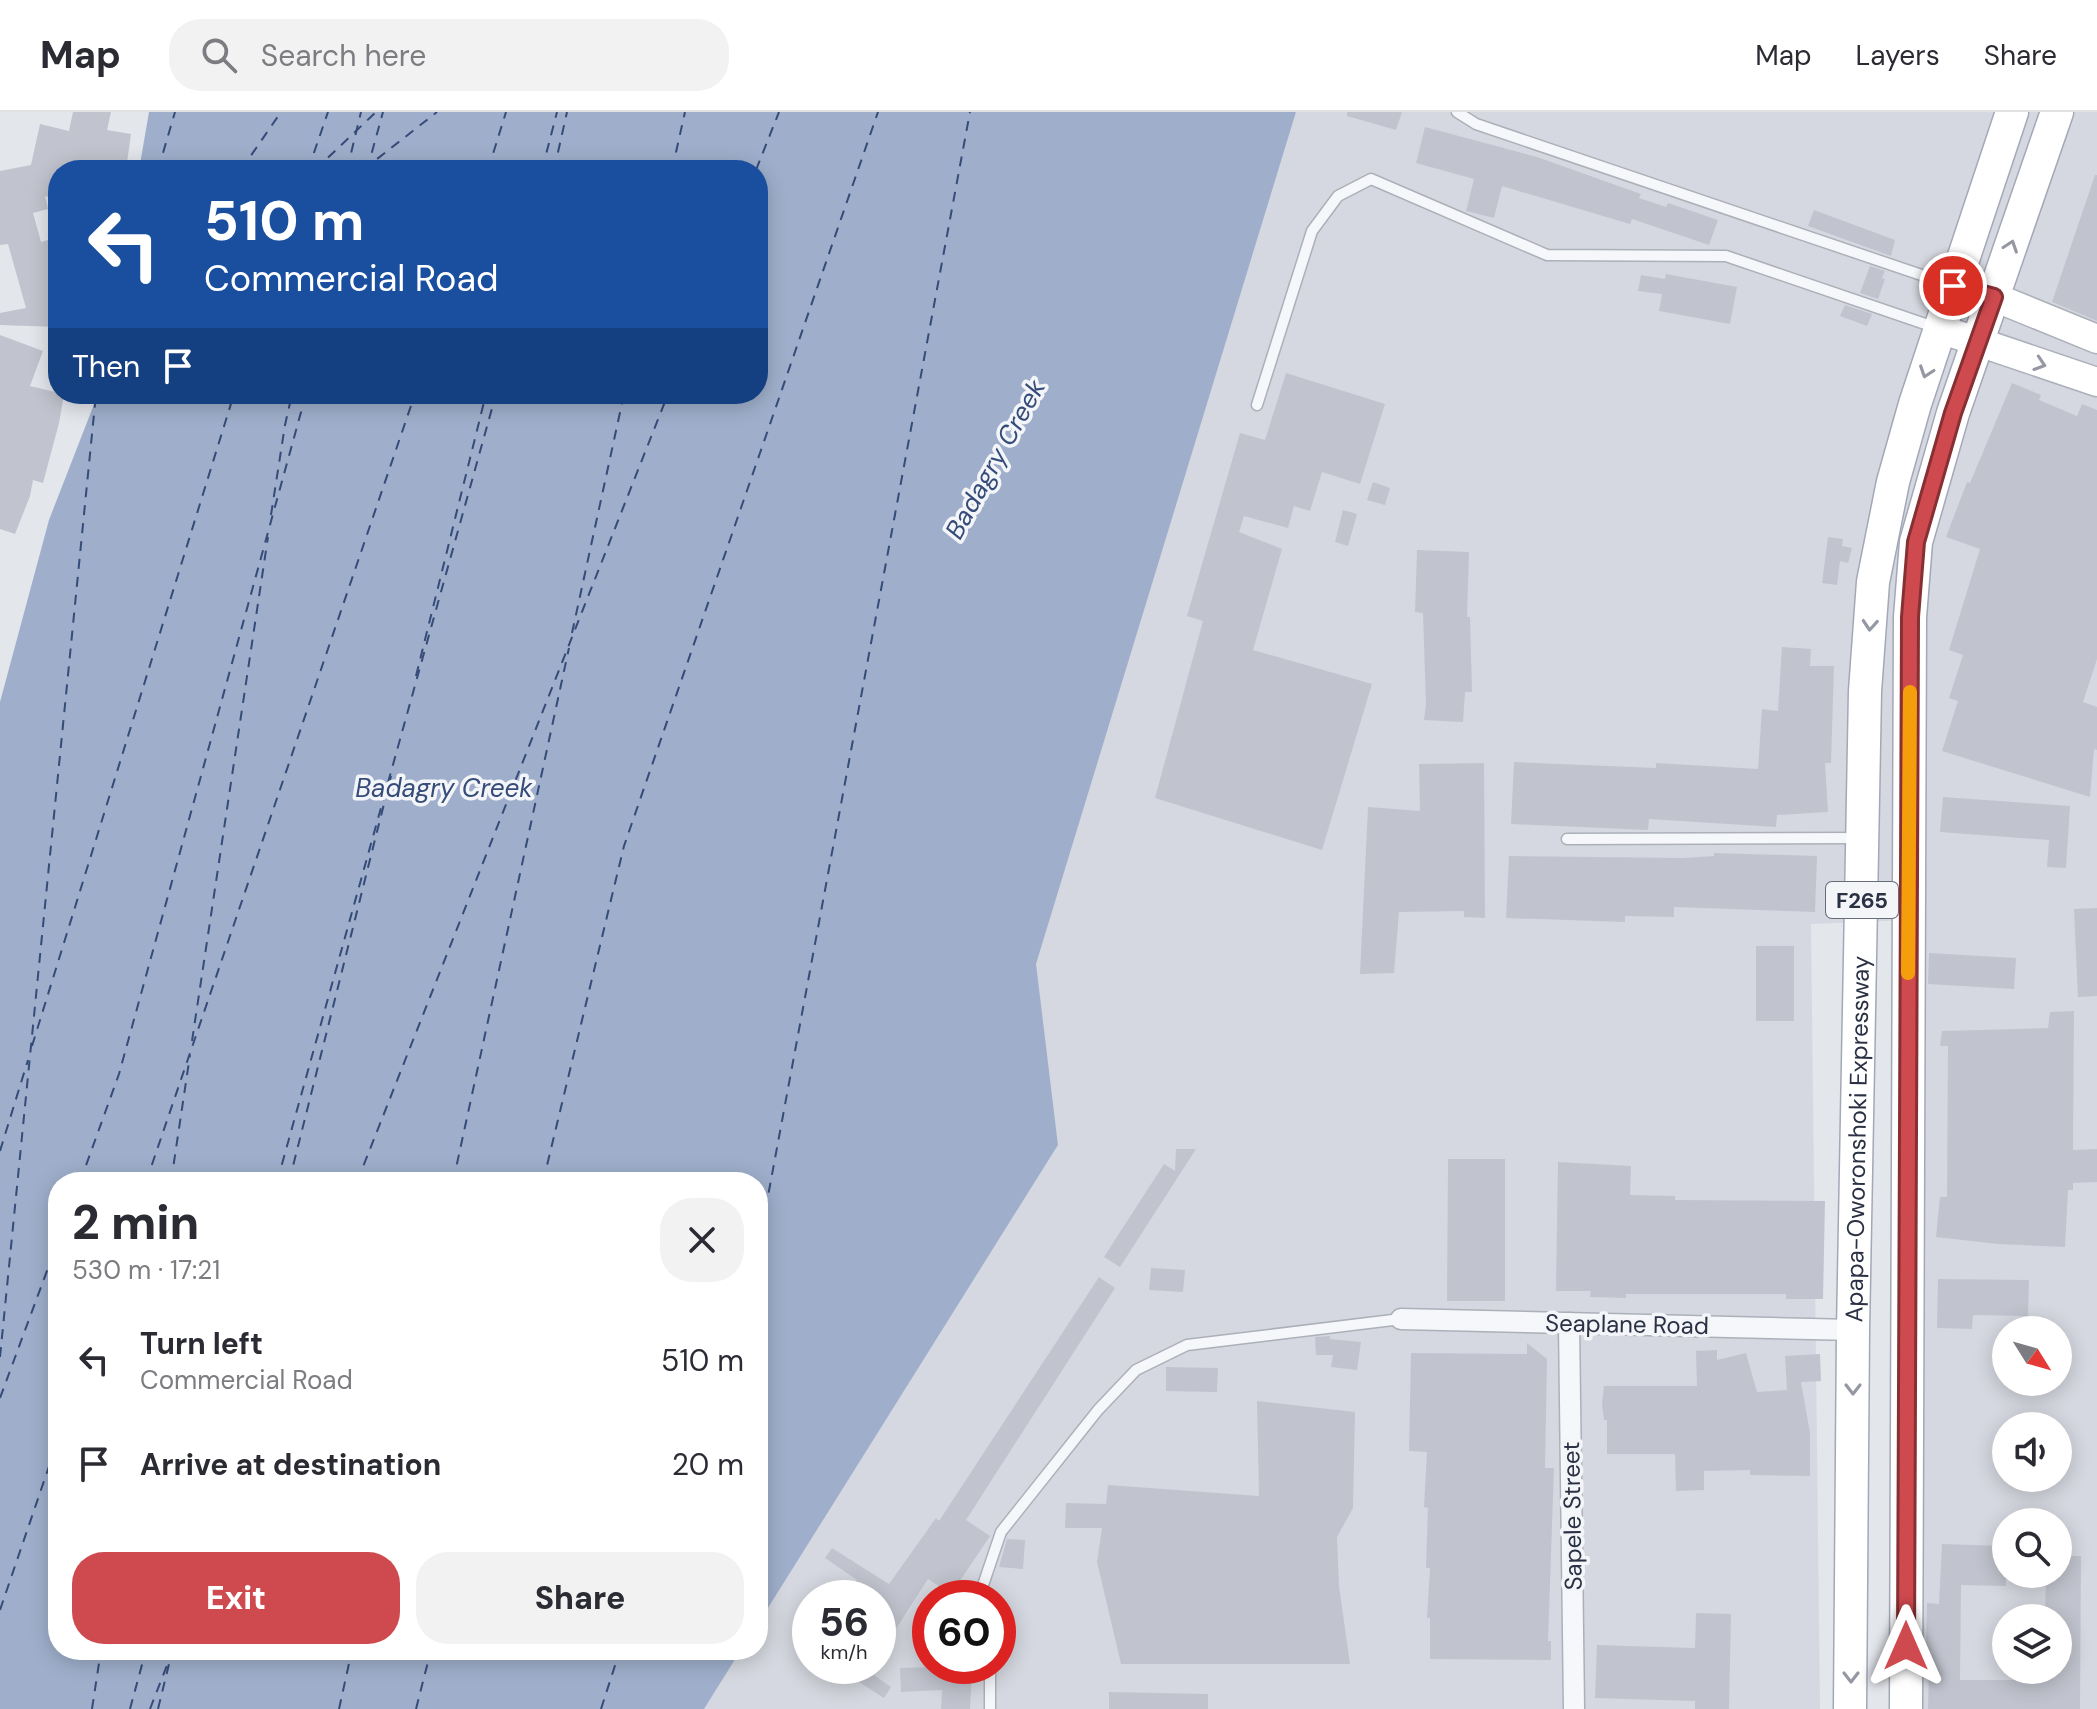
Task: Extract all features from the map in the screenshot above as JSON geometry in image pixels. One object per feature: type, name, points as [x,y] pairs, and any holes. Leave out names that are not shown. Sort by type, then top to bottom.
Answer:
[{"type":"main road","name":"Apapa-Oworonshoki Expressway","points":[[1850,1709],[1853,1330],[1865,691],[1873,582],[1893,482],[1915,404],[2012,112]]},
{"type":"main road","name":"Apapa-Oworonshoki Expressway","points":[[1906,1709],[1910,617],[1916,542],[1953,413],[2057,112]]},
{"type":"main road","points":[[1953,286],[1994,297],[2097,339]]},
{"type":"main road","points":[[1940,329],[2097,382]]},
{"type":"street","name":"Seaplane Road","points":[[1401,1319],[1853,1330]]},
{"type":"street","name":"Sapele Street","points":[[1569,1323],[1574,1709]]},
{"type":"lane","points":[[1457,112],[1476,124],[1953,286]]},
{"type":"lane","points":[[1257,405],[1312,231],[1338,196],[1371,179],[1547,255],[1726,256],[1940,329]]},
{"type":"lane","points":[[1567,839],[1863,838]]},
{"type":"lane","points":[[985,1580],[1001,1532],[1098,1410],[1136,1370],[1187,1345],[1401,1319]]},
{"type":"lane","points":[[990,1684],[990,1709]]},
{"type":"shaded area","points":[[1296,112],[2097,112],[2097,1709],[1906,1709],[1910,920],[1811,924],[1820,1709],[704,1709],[735,1660],[768,1660],[768,1608],[1058,1145],[1035,965]]},
{"type":"water","name":"Badagry Creek","points":[[149,112],[1296,112],[1036,964],[1058,1145],[768,1608],[768,1172],[48,1172],[48,1660],[735,1660],[704,1709],[0,1709],[0,702],[49,520],[94,404],[768,404],[768,160],[141,160]]},
{"type":"building","points":[[73,112],[111,112],[107,130],[131,134],[127,160],[48,160],[48,197],[45,196],[48,209],[33,213],[41,242],[48,240],[48,327],[0,325],[0,313],[26,308],[8,244],[0,245],[0,171],[31,165],[40,124],[69,131]]},
{"type":"building","points":[[1347,112],[1402,112],[1396,130],[1347,116]]},
{"type":"building","points":[[1425,127],[1537,157],[1641,194],[1639,198],[1666,207],[1668,203],[1718,220],[1709,245],[1632,219],[1630,224],[1502,186],[1494,218],[1466,211],[1474,179],[1416,163]]},
{"type":"building","points":[[2097,175],[2097,321],[2052,302]]},
{"type":"building","points":[[1814,210],[1895,240],[1891,256],[1808,226]]},
{"type":"building","points":[[1870,266],[1885,271],[1878,299],[1860,293]]},
{"type":"building","points":[[1666,274],[1737,287],[1730,324],[1659,311],[1662,294],[1638,291],[1641,275],[1665,279]]},
{"type":"building","points":[[1845,305],[1872,314],[1867,326],[1840,316]]},
{"type":"building","points":[[0,335],[43,351],[30,386],[48,390],[48,404],[62,404],[43,483],[33,480],[15,534],[0,529]]},
{"type":"building","points":[[1286,373],[1385,404],[1360,484],[1322,472],[1310,511],[1294,506],[1288,528],[1244,516],[1239,532],[1282,549],[1253,650],[1372,684],[1322,850],[1155,798],[1203,621],[1187,616],[1240,433],[1265,440]]},
{"type":"building","points":[[2012,383],[2041,395],[2039,400],[2077,416],[2082,404],[2097,410],[2097,659],[2083,702],[2097,707],[2097,750],[2094,749],[2090,797],[1942,751],[1958,701],[1949,698],[1963,655],[1949,650],[1980,549],[1946,537]]},
{"type":"building","points":[[1373,482],[1390,488],[1385,505],[1367,500]]},
{"type":"building","points":[[1343,510],[1357,514],[1348,546],[1335,542]]},
{"type":"building","points":[[1828,537],[1843,539],[1842,546],[1852,548],[1848,563],[1840,561],[1837,585],[1822,583]]},
{"type":"building","points":[[1417,550],[1469,552],[1467,617],[1470,617],[1472,692],[1465,692],[1463,722],[1424,720],[1423,613],[1415,612]]},
{"type":"building","points":[[1782,647],[1811,649],[1810,666],[1834,666],[1831,763],[1825,763],[1828,812],[1777,815],[1776,827],[1649,819],[1648,830],[1511,824],[1514,762],[1656,768],[1656,763],[1758,769],[1762,709],[1778,711]]},
{"type":"building","points":[[1484,763],[1485,918],[1464,917],[1464,911],[1399,912],[1394,973],[1360,974],[1368,807],[1420,811],[1419,764]]},
{"type":"building","points":[[1943,797],[2070,806],[2066,868],[2047,867],[2049,840],[1940,832]]},
{"type":"building","points":[[1714,853],[1817,856],[1815,912],[1674,907],[1674,917],[1625,916],[1625,922],[1506,918],[1509,856],[1683,858],[1714,856]]},
{"type":"building","points":[[2097,908],[2097,996],[2078,997],[2074,909]]},
{"type":"building","points":[[1756,946],[1794,946],[1794,1021],[1756,1021]]},
{"type":"building","points":[[1929,953],[2016,958],[2014,989],[1928,984]]},
{"type":"building","points":[[2074,1011],[2073,1150],[2097,1149],[2097,1182],[2073,1183],[2073,1190],[2068,1190],[2065,1247],[1936,1237],[1940,1197],[1947,1197],[1948,1046],[1940,1046],[1942,1031],[2048,1028],[2050,1012]]},
{"type":"building","points":[[1176,1149],[1196,1149],[1120,1267],[1104,1257],[1164,1164],[1175,1171]]},
{"type":"building","points":[[1448,1159],[1505,1159],[1505,1301],[1447,1301]]},
{"type":"building","points":[[1558,1162],[1631,1166],[1630,1195],[1675,1196],[1675,1200],[1825,1201],[1823,1299],[1786,1299],[1786,1294],[1626,1294],[1626,1298],[1590,1297],[1591,1291],[1556,1291]]},
{"type":"building","points":[[1151,1268],[1185,1270],[1183,1292],[1149,1290]]},
{"type":"building","points":[[1099,1277],[1115,1288],[966,1520],[990,1536],[960,1580],[912,1580],[912,1604],[896,1629],[896,1580],[892,1580],[936,1518],[939,1521]]},
{"type":"building","points":[[1938,1279],[2029,1280],[2028,1316],[1973,1315],[1972,1329],[1937,1328]]},
{"type":"building","points":[[1330,1336],[1330,1339],[1361,1342],[1357,1370],[1331,1367],[1333,1355],[1316,1355],[1315,1337]]},
{"type":"building","points":[[1527,1343],[1547,1359],[1545,1468],[1554,1468],[1548,1641],[1551,1641],[1551,1660],[1430,1659],[1430,1618],[1427,1618],[1430,1568],[1426,1568],[1428,1508],[1424,1507],[1427,1452],[1409,1451],[1411,1353],[1527,1354]]},
{"type":"building","points":[[1717,1350],[1717,1360],[1746,1353],[1757,1392],[1787,1390],[1785,1356],[1820,1354],[1821,1381],[1801,1382],[1810,1433],[1810,1476],[1750,1475],[1750,1470],[1704,1471],[1704,1490],[1676,1491],[1675,1454],[1607,1454],[1607,1420],[1604,1420],[1602,1403],[1604,1386],[1697,1386],[1696,1351]]},
{"type":"building","points":[[1166,1367],[1218,1368],[1217,1392],[1166,1391]]},
{"type":"building","points":[[1257,1401],[1355,1412],[1353,1508],[1337,1537],[1339,1586],[1350,1664],[1121,1664],[1097,1562],[1102,1528],[1065,1528],[1066,1503],[1106,1504],[1108,1485],[1259,1496]]},
{"type":"building","points":[[1007,1539],[1025,1540],[1023,1569],[999,1567]]},
{"type":"building","points":[[1942,1544],[1992,1546],[1992,1586],[1961,1585],[1960,1680],[1992,1680],[1992,1684],[2072,1684],[2072,1604],[2045,1604],[2046,1588],[2072,1588],[2072,1556],[2081,1556],[2080,1709],[1928,1709],[1927,1603],[1939,1604]]},
{"type":"building","points":[[832,1548],[883,1580],[857,1580],[825,1558]]},
{"type":"building","points":[[1696,1613],[1731,1614],[1729,1709],[1695,1709],[1695,1701],[1595,1698],[1597,1645],[1695,1648]]},
{"type":"building","points":[[900,1668],[912,1668],[912,1684],[971,1684],[970,1709],[941,1709],[942,1690],[901,1692]]},
{"type":"building","points":[[862,1684],[887,1684],[891,1687],[884,1698]]},
{"type":"building","points":[[1109,1692],[1208,1694],[1208,1709],[1109,1709]]},
{"type":"ferry route","points":[[161,160],[175,112]]},
{"type":"ferry route","points":[[248,160],[281,112]]},
{"type":"ferry route","points":[[311,160],[328,112]]},
{"type":"ferry route","points":[[349,160],[361,112]]},
{"type":"ferry route","points":[[326,160],[376,112]]},
{"type":"ferry route","points":[[370,160],[383,112]]},
{"type":"ferry route","points":[[376,160],[437,112]]},
{"type":"ferry route","points":[[491,160],[506,112]]},
{"type":"ferry route","points":[[545,160],[557,112]]},
{"type":"ferry route","points":[[556,160],[567,112]]},
{"type":"ferry route","points":[[674,160],[685,112]]},
{"type":"ferry route","points":[[760,160],[779,112]]},
{"type":"ferry route","points":[[545,1172],[624,846],[878,112]]},
{"type":"ferry route","points":[[768,1196],[970,112]]},
{"type":"ferry route","points":[[0,1357],[95,404]]},
{"type":"ferry route","points":[[32,1046],[231,404]]},
{"type":"ferry route","points":[[271,515],[290,404]]},
{"type":"ferry route","points":[[84,1172],[119,1074],[303,404]]},
{"type":"ferry route","points":[[149,1172],[412,404]]},
{"type":"ferry route","points":[[416,676],[484,404]]},
{"type":"ferry route","points":[[280,1172],[493,404]]},
{"type":"ferry route","points":[[572,633],[622,404]]},
{"type":"ferry route","points":[[361,1172],[664,404]]},
{"type":"ferry route","points":[[192,1041],[268,537]]},
{"type":"ferry route","points":[[455,1172],[569,648]]},
{"type":"ferry route","points":[[292,1172],[391,776]]},
{"type":"ferry route","points":[[172,1172],[190,1055]]},
{"type":"ferry route","points":[[0,1151],[28,1060]]},
{"type":"ferry route","points":[[0,1398],[48,1268]]},
{"type":"ferry route","points":[[0,1610],[48,1469]]},
{"type":"ferry route","points":[[92,1709],[99,1660]]},
{"type":"ferry route","points":[[130,1709],[143,1660]]},
{"type":"ferry route","points":[[150,1709],[169,1660]]},
{"type":"ferry route","points":[[158,1709],[170,1660]]},
{"type":"ferry route","points":[[339,1709],[350,1660]]},
{"type":"ferry route","points":[[416,1709],[428,1660]]},
{"type":"ferry route","points":[[601,1709],[617,1660]]},
{"type":"slow traffic","points":[[1908,973],[1910,692]]},
{"type":"route","points":[[1906,1646],[1910,617],[1916,542],[1953,413],[1994,297],[1953,286]]}]
